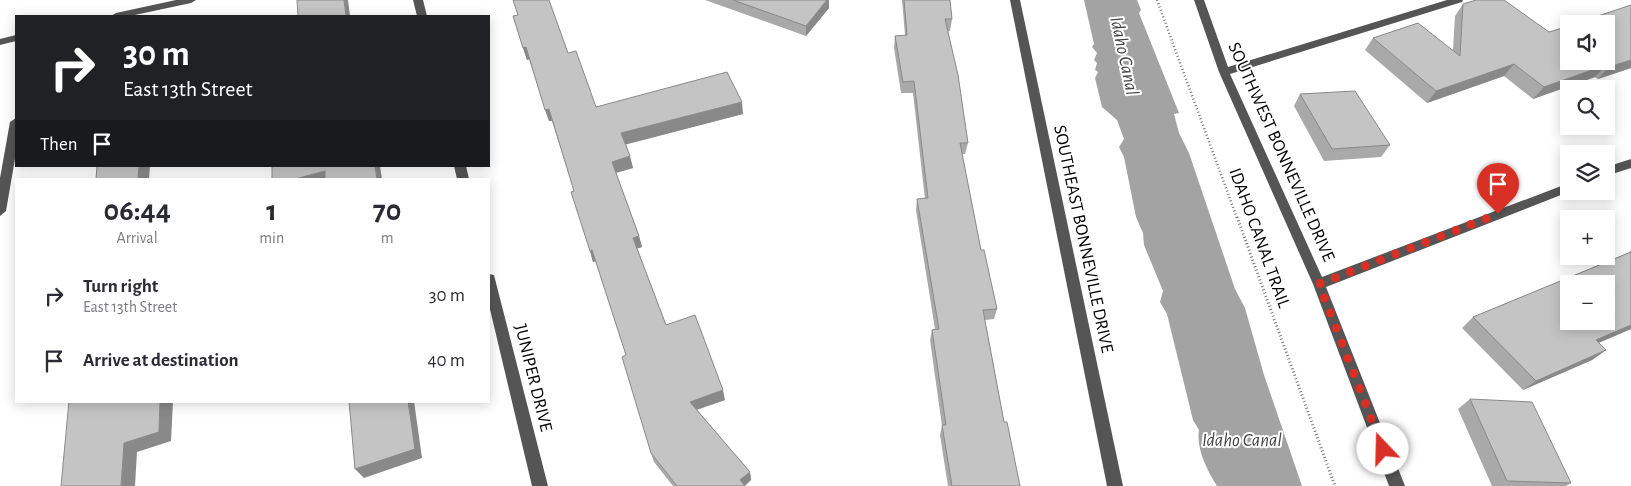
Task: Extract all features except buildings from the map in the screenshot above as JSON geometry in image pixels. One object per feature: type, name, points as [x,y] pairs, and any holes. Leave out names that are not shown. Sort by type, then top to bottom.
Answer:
[{"type":"street","points":[[121,15],[191,0]]},
{"type":"street","points":[[418,0],[422,15]]},
{"type":"street","name":"SOUTHEAST BONNEVILLE DRIVE","points":[[1015,0],[1115,486]]},
{"type":"street","name":"SOUTHWEST BONNEVILLE DRIVE","points":[[1199,0],[1224,72],[1319,284],[1397,486]]},
{"type":"street","points":[[1224,72],[1458,0]]},
{"type":"street","points":[[0,42],[15,38]]},
{"type":"street","points":[[0,211],[15,128]]},
{"type":"street","points":[[1615,169],[1631,163]]},
{"type":"street","points":[[1319,284],[1560,190]]},
{"type":"street","name":"JUNIPER DRIVE","points":[[490,283],[540,486]]},
{"type":"path","name":"IDAHO CANAL TRAIL","points":[[1157,0],[1335,486]]},
{"type":"water","name":"Idaho Canal","points":[[1084,0],[1137,0],[1141,10],[1139,13],[1179,113],[1174,114],[1179,133],[1189,153],[1235,289],[1245,308],[1264,375],[1302,486],[1217,486],[1206,466],[1199,445],[1199,430],[1193,420],[1167,314],[1160,302],[1163,291],[1144,245],[1143,233],[1136,217],[1124,157],[1119,147],[1124,139],[1117,120],[1102,107],[1095,78],[1098,72],[1095,70],[1097,63],[1094,60],[1097,53],[1092,47],[1094,44]]},
{"type":"route","points":[[1383,449],[1319,284],[1498,214]]}]
